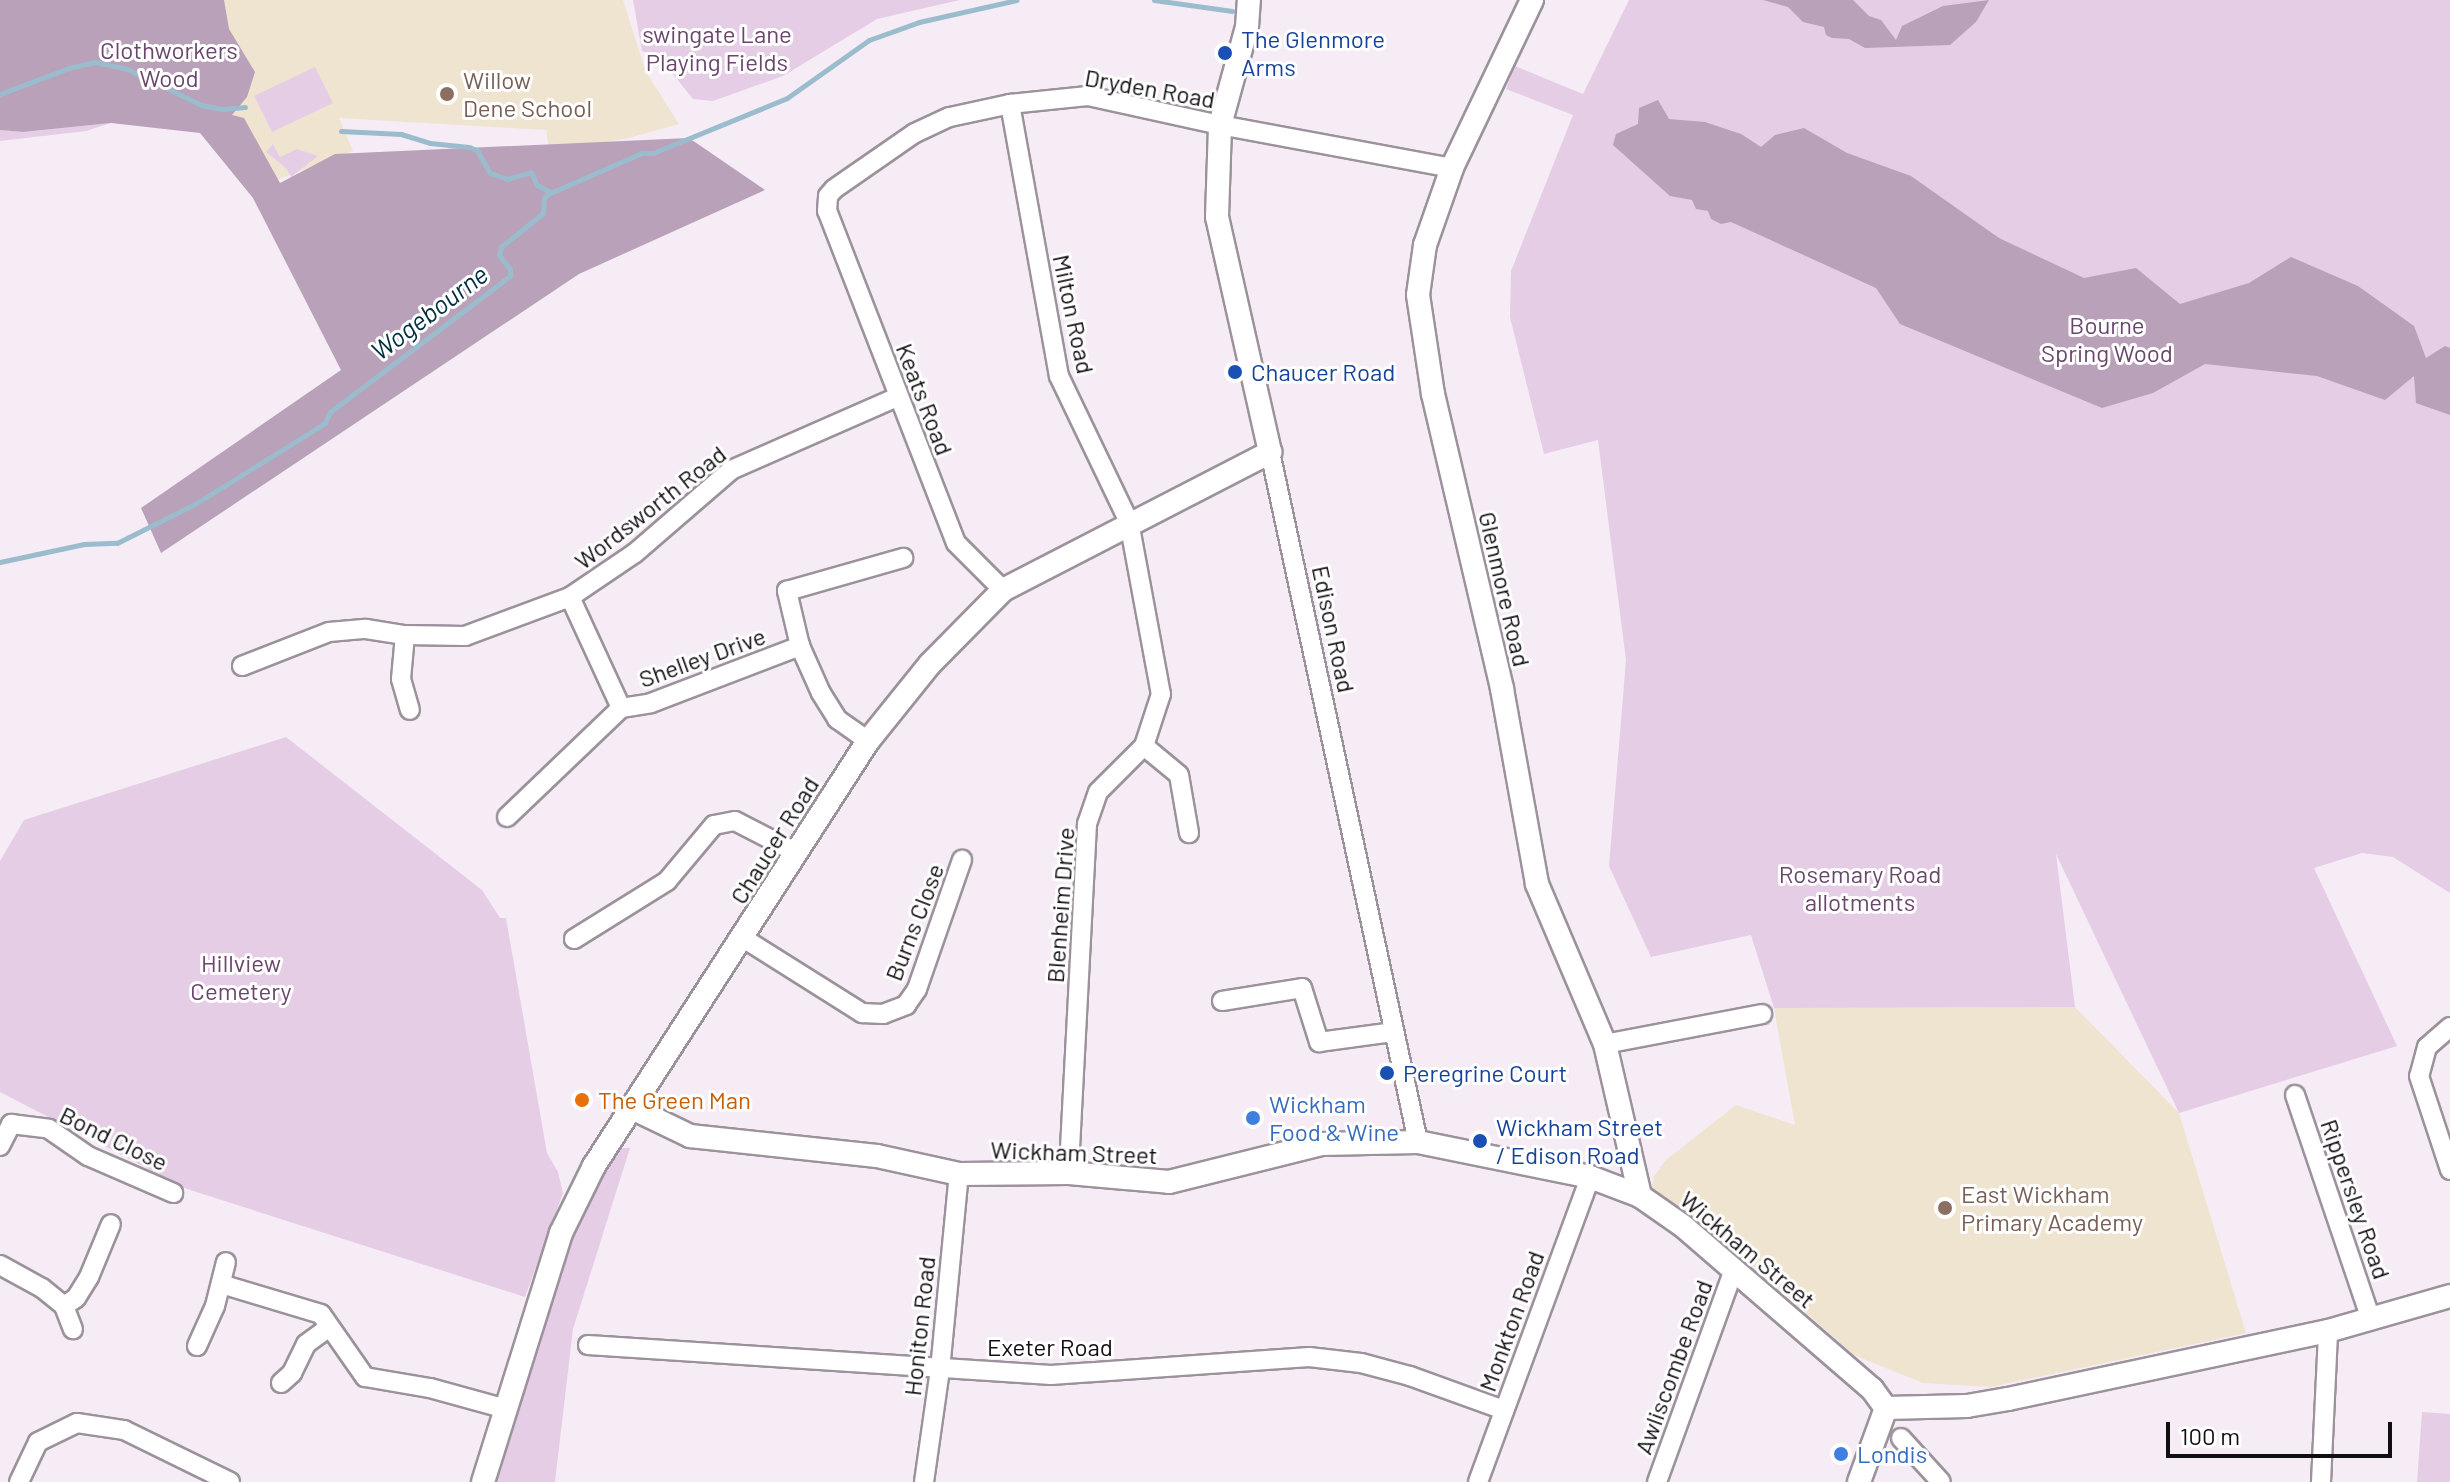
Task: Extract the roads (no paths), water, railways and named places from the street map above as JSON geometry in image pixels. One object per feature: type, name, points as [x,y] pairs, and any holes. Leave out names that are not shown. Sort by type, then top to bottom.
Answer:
[{"type":"street","name":"Edison Road","points":[[1249,0],[1247,27],[1220,125],[1217,217],[1418,1142]]},
{"type":"street","name":"Glenmore Road","points":[[1532,0],[1452,168],[1425,245],[1418,295],[1433,394],[1502,689],[1537,884],[1605,1044],[1640,1196]]},
{"type":"street","name":"Dryden Road","points":[[827,211],[828,196],[834,189],[915,133],[950,117],[1010,104],[1088,96],[1220,125],[1452,168]]},
{"type":"street","name":"Milton Road","points":[[1010,104],[1059,376],[1129,522]]},
{"type":"street","name":"Keats Road","points":[[827,211],[956,543],[1003,590]]},
{"type":"street","name":"Wordsworth Road","points":[[242,666],[329,632],[366,629],[405,635],[465,636],[570,597],[635,553],[731,470],[897,397]]},
{"type":"street","name":"Chaucer Road","points":[[630,1107],[743,938],[868,741],[930,664],[1003,590],[1129,522],[1270,452]]},
{"type":"street","name":"Blenheim Drive","points":[[1069,1173],[1087,824],[1098,792],[1144,746],[1161,694],[1129,522]]},
{"type":"street","points":[[800,646],[787,591],[903,558]]},
{"type":"street","name":"Shelley Drive","points":[[570,597],[621,708],[651,703],[800,646],[821,693],[837,719],[868,741]]},
{"type":"street","points":[[405,635],[401,679],[410,710]]},
{"type":"street","points":[[507,817],[621,708]]},
{"type":"street","points":[[1144,746],[1179,775],[1189,833]]},
{"type":"street","points":[[574,939],[667,881],[714,825],[735,821],[797,853]]},
{"type":"street","name":"Burns Close","points":[[743,938],[862,1013],[883,1014],[906,1005],[917,989],[962,860]]},
{"type":"street","points":[[1222,1001],[1302,988],[1319,1042],[1394,1032]]},
{"type":"street","points":[[1605,1044],[1762,1014]]},
{"type":"street","points":[[2450,1027],[2427,1047],[2419,1076],[2450,1170]]},
{"type":"street","name":"Rippersley Road","points":[[2295,1095],[2371,1319]]},
{"type":"street","points":[[483,1482],[561,1233],[594,1166],[630,1107]]},
{"type":"street","name":"Wickham Street","points":[[630,1107],[690,1136],[877,1156],[959,1174],[1069,1173],[1169,1182],[1321,1144],[1418,1142],[1590,1177],[1640,1196],[1734,1269],[1872,1389],[1886,1408]]},
{"type":"street","name":"Bond Close","points":[[0,1146],[6,1118],[49,1129],[88,1156],[173,1193]]},
{"type":"street","name":"Honiton Road","points":[[924,1482],[940,1370],[959,1174]]},
{"type":"street","name":"Monkton Road","points":[[1478,1482],[1590,1177]]},
{"type":"street","points":[[64,1306],[76,1298],[89,1277],[111,1224]]},
{"type":"street","points":[[197,1346],[215,1306],[226,1262]]},
{"type":"street","points":[[0,1265],[42,1288],[64,1306],[73,1329]]},
{"type":"street","name":"Awliscombe Road","points":[[1657,1482],[1734,1269]]},
{"type":"street","points":[[221,1284],[307,1307],[321,1314],[365,1377],[462,1395],[506,1409]]},
{"type":"street","points":[[1859,1482],[1886,1408],[1967,1406],[2008,1399],[2328,1331],[2450,1296]]},
{"type":"street","points":[[281,1383],[292,1373],[306,1344],[329,1327]]},
{"type":"street","points":[[2321,1482],[2328,1331]]},
{"type":"street","name":"Exeter Road","points":[[588,1345],[1051,1375],[1214,1361],[1309,1357],[1361,1363],[1410,1376],[1504,1410]]},
{"type":"street","points":[[19,1482],[38,1442],[77,1423],[124,1430],[230,1482]]},
{"type":"street","points":[[1901,1438],[1941,1482]]},
{"type":"waterway","name":"Wogebourne","points":[[0,562],[84,544],[117,543],[195,504],[325,423],[330,412],[510,276],[510,269],[499,255],[501,247],[543,213],[544,198],[548,194],[642,153],[653,153],[787,98],[869,40],[919,22],[1017,0]]},
{"type":"waterway","name":"Wogebourne","points":[[1154,0],[1232,11]]},
{"type":"waterway","points":[[0,94],[69,68],[95,62],[127,69],[201,105],[222,109],[245,107]]},
{"type":"waterway","points":[[341,131],[401,134],[430,143],[469,147],[477,150],[490,173],[507,179],[531,172],[537,185],[550,192]]},
{"type":"place","name":"The Glenmore Arms","points":[[1225,53]]},
{"type":"place","name":"Willow Dene School","points":[[447,94]]},
{"type":"place","name":"Chaucer Road","points":[[1235,372]]},
{"type":"place","name":"Peregrine Court","points":[[1387,1073]]},
{"type":"place","name":"The Green Man","points":[[582,1100]]},
{"type":"place","name":"Wickham Food & Wine","points":[[1253,1118]]},
{"type":"place","name":"Wickham Street / Edison Road","points":[[1480,1141]]},
{"type":"place","name":"East Wickham Primary Academy","points":[[1945,1208]]},
{"type":"place","name":"Londis","points":[[1841,1454]]},
{"type":"park label","name":"swingate Lane Playing Fields","points":[[717,48]]},
{"type":"park label","name":"Clothworkers Wood","points":[[169,64]]},
{"type":"park label","name":"Bourne Spring Wood","points":[[2107,339]]},
{"type":"park label","name":"Rosemary Road allotments","points":[[1860,888]]},
{"type":"park label","name":"Hillview Cemetery","points":[[241,977]]}]
